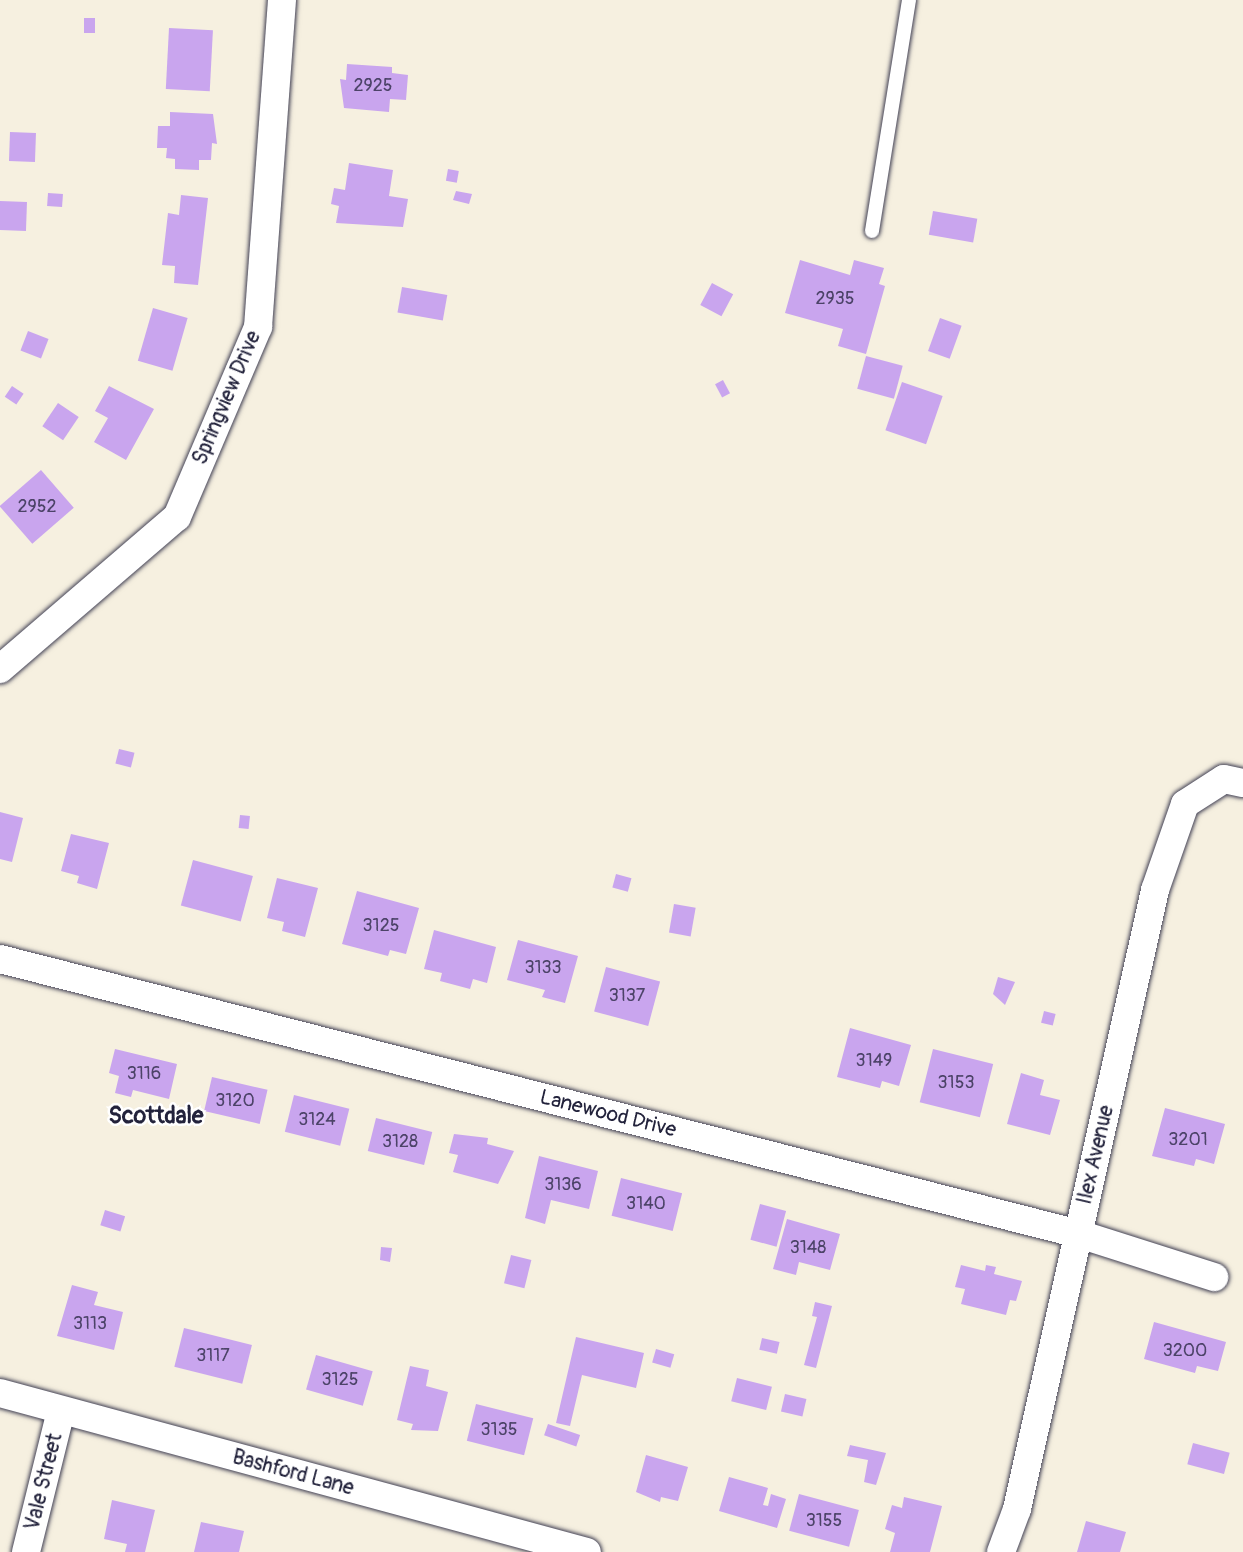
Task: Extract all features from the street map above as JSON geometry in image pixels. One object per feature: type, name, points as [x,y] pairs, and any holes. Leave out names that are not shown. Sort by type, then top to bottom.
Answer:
[{"type":"street","name":"Springview Drive","points":[[0,669],[177,517],[258,327],[282,0]]},
{"type":"street","name":"Ilex Avenue","points":[[1001,1552],[1017,1509],[1156,890],[1185,804],[1234,781]]},
{"type":"street","name":"Lanewood Drive","points":[[0,959],[1079,1234],[1214,1277]]},
{"type":"street","name":"Bashford Lane","points":[[0,1393],[587,1552]]},
{"type":"street","name":"Vale Street","points":[[26,1552],[61,1411]]},
{"type":"lane","points":[[872,231],[909,0]]},
{"type":"building","points":[[84,18],[95,18],[95,33],[84,33]]},
{"type":"building","points":[[169,28],[213,30],[210,91],[166,89]]},
{"type":"building","points":[[347,64],[392,67],[392,73],[408,75],[406,100],[390,99],[389,112],[344,108],[340,79],[346,80]]},
{"type":"building","points":[[170,112],[213,114],[217,144],[212,143],[211,160],[199,160],[199,170],[175,169],[175,159],[166,158],[167,148],[157,148],[158,126],[170,126]]},
{"type":"building","points":[[10,132],[36,133],[35,162],[9,161]]},
{"type":"building","points":[[349,163],[393,170],[389,196],[408,199],[403,227],[336,223],[339,206],[331,204],[334,188],[345,190]]},
{"type":"building","points":[[448,169],[459,171],[457,183],[446,181]]},
{"type":"building","points":[[456,191],[472,194],[469,204],[453,200]]},
{"type":"building","points":[[48,193],[63,194],[62,207],[47,206]]},
{"type":"building","points":[[181,195],[208,198],[198,285],[174,283],[175,266],[162,265],[168,213],[179,215]]},
{"type":"building","points":[[0,201],[27,202],[26,231],[0,230]]},
{"type":"building","points":[[933,211],[977,219],[973,242],[929,235]]},
{"type":"building","points":[[800,260],[850,275],[854,260],[884,268],[879,284],[885,286],[866,354],[838,346],[843,329],[785,313]]},
{"type":"building","points":[[712,283],[733,294],[721,316],[700,305]]},
{"type":"building","points":[[402,287],[447,295],[443,321],[397,313]]},
{"type":"building","points":[[153,308],[188,318],[172,371],[138,361]]},
{"type":"building","points":[[940,318],[962,326],[950,359],[928,351]]},
{"type":"building","points":[[28,331],[49,339],[41,358],[20,351]]},
{"type":"building","points":[[866,356],[903,366],[894,399],[857,389]]},
{"type":"building","points":[[723,380],[730,393],[722,397],[715,384]]},
{"type":"building","points":[[902,382],[943,396],[926,444],[885,430]]},
{"type":"building","points":[[12,386],[24,394],[16,405],[5,397]]},
{"type":"building","points":[[109,386],[154,409],[126,460],[94,442],[108,418],[95,411]]},
{"type":"building","points":[[58,403],[79,417],[63,440],[42,426]]},
{"type":"building","points":[[41,470],[74,508],[32,544],[0,506]]},
{"type":"building","points":[[119,749],[135,753],[131,767],[115,764]]},
{"type":"building","points":[[0,812],[23,818],[12,862],[0,859]]},
{"type":"building","points":[[240,815],[250,816],[249,829],[239,828]]},
{"type":"building","points":[[71,834],[109,843],[97,889],[77,883],[79,876],[61,871]]},
{"type":"building","points":[[193,860],[253,876],[241,921],[181,905]]},
{"type":"building","points":[[616,874],[631,878],[628,892],[612,888]]},
{"type":"building","points":[[277,878],[318,888],[305,937],[282,931],[284,922],[267,918]]},
{"type":"building","points":[[357,891],[419,908],[406,954],[390,950],[388,956],[342,944]]},
{"type":"building","points":[[674,904],[696,908],[691,936],[669,933]]},
{"type":"building","points":[[434,930],[496,947],[487,983],[473,979],[470,989],[440,981],[442,973],[424,969]]},
{"type":"building","points":[[518,940],[578,956],[565,1003],[542,997],[545,990],[507,980]]},
{"type":"building","points":[[606,967],[660,981],[648,1026],[594,1011]]},
{"type":"building","points":[[998,977],[1015,982],[1005,1005],[993,994]]},
{"type":"building","points":[[1044,1011],[1056,1014],[1053,1026],[1041,1023]]},
{"type":"building","points":[[850,1028],[911,1045],[899,1086],[882,1081],[880,1088],[837,1077]]},
{"type":"building","points":[[115,1049],[177,1064],[169,1099],[133,1090],[131,1097],[115,1093],[119,1076],[109,1073]]},
{"type":"building","points":[[933,1049],[993,1064],[980,1117],[920,1102]]},
{"type":"building","points":[[1021,1073],[1044,1080],[1040,1095],[1060,1100],[1050,1135],[1007,1124]]},
{"type":"building","points":[[212,1077],[268,1090],[260,1124],[204,1111]]},
{"type":"building","points":[[294,1095],[349,1109],[340,1146],[285,1132]]},
{"type":"building","points":[[1165,1108],[1225,1124],[1214,1164],[1196,1159],[1194,1166],[1152,1156]]},
{"type":"building","points":[[376,1118],[432,1132],[424,1165],[368,1151]]},
{"type":"building","points":[[454,1134],[488,1138],[487,1144],[514,1151],[498,1184],[453,1172],[458,1155],[449,1153]]},
{"type":"building","points":[[539,1156],[598,1171],[589,1209],[551,1200],[545,1224],[525,1218]]},
{"type":"building","points":[[621,1178],[682,1193],[673,1231],[612,1216]]},
{"type":"building","points":[[760,1204],[786,1211],[777,1247],[750,1240]]},
{"type":"building","points":[[105,1210],[125,1216],[120,1231],[100,1225]]},
{"type":"building","points":[[787,1219],[840,1234],[830,1270],[799,1262],[796,1275],[773,1269]]},
{"type":"building","points":[[381,1247],[392,1248],[390,1262],[380,1260]]},
{"type":"building","points":[[511,1255],[531,1260],[524,1288],[504,1283]]},
{"type":"building","points":[[961,1265],[985,1271],[986,1265],[996,1267],[994,1274],[1022,1281],[1016,1301],[1010,1300],[1006,1315],[961,1304],[965,1289],[955,1287]]},
{"type":"building","points":[[72,1285],[98,1292],[94,1305],[123,1312],[114,1350],[57,1336]]},
{"type":"building","points":[[815,1302],[832,1306],[816,1368],[804,1365],[817,1317],[812,1316]]},
{"type":"building","points":[[1154,1322],[1226,1342],[1218,1371],[1197,1366],[1195,1373],[1144,1359]]},
{"type":"building","points":[[184,1328],[252,1345],[242,1384],[174,1367]]},
{"type":"building","points":[[576,1337],[644,1353],[636,1388],[582,1375],[570,1426],[556,1423]]},
{"type":"building","points":[[762,1338],[780,1342],[777,1354],[759,1350]]},
{"type":"building","points":[[656,1349],[674,1354],[670,1368],[652,1362]]},
{"type":"building","points":[[316,1355],[373,1371],[363,1406],[306,1390]]},
{"type":"building","points":[[410,1366],[429,1370],[426,1386],[448,1392],[438,1431],[411,1430],[413,1424],[397,1420]]},
{"type":"building","points":[[737,1378],[772,1387],[766,1410],[731,1401]]},
{"type":"building","points":[[785,1394],[806,1399],[802,1416],[781,1412]]},
{"type":"building","points":[[476,1404],[533,1418],[524,1455],[467,1441]]},
{"type":"building","points":[[548,1424],[580,1435],[576,1446],[544,1435]]},
{"type":"building","points":[[1193,1443],[1230,1453],[1224,1474],[1187,1464]]},
{"type":"building","points":[[850,1445],[886,1453],[876,1485],[864,1482],[868,1460],[847,1456]]},
{"type":"building","points":[[646,1455],[688,1467],[678,1501],[661,1497],[660,1502],[636,1492]]},
{"type":"building","points":[[729,1477],[768,1488],[763,1505],[768,1506],[771,1494],[786,1499],[777,1528],[719,1511]]},
{"type":"building","points":[[799,1494],[859,1510],[849,1547],[789,1531]]},
{"type":"building","points":[[904,1497],[942,1506],[930,1552],[890,1552],[895,1533],[885,1529],[892,1505],[902,1508]]},
{"type":"building","points":[[112,1500],[155,1510],[145,1552],[125,1552],[127,1544],[104,1539]]},
{"type":"building","points":[[1086,1521],[1126,1532],[1120,1552],[1077,1552]]},
{"type":"building","points":[[201,1522],[244,1531],[239,1552],[194,1552]]},
{"type":"district","name":"Scottdale","points":[[156,1116]]}]
